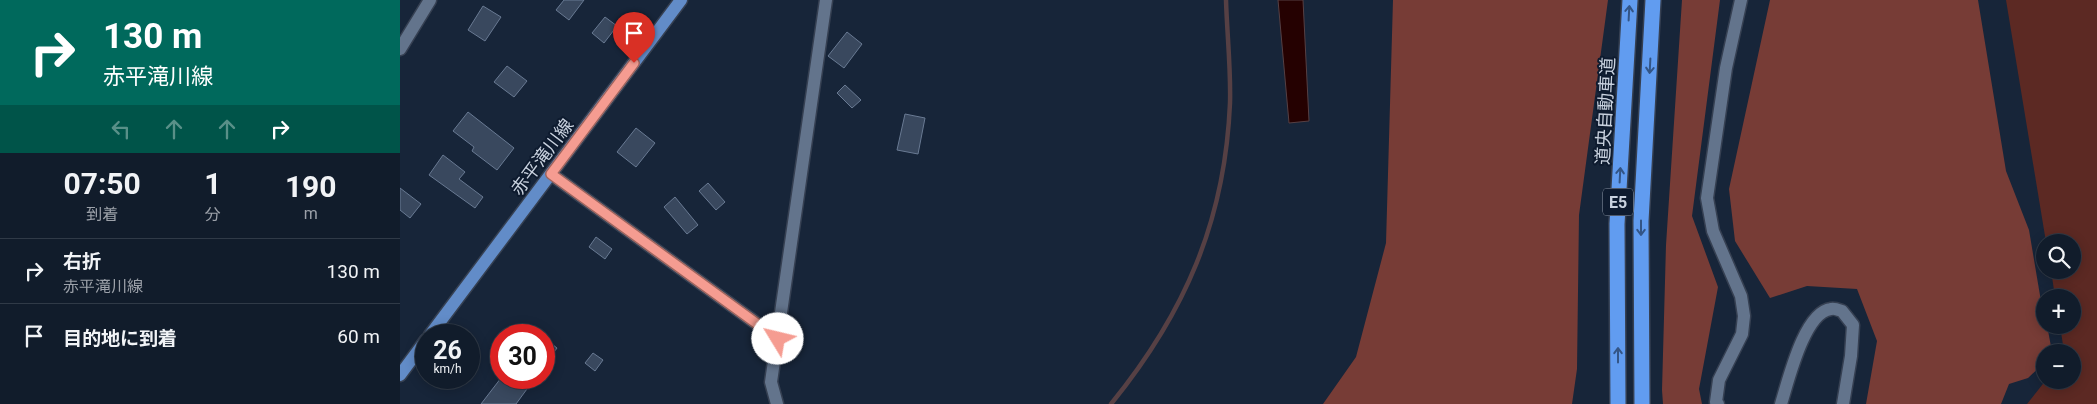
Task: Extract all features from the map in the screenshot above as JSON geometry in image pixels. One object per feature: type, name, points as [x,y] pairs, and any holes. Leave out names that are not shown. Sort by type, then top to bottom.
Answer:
[{"type":"highway","name":"道央自動車道","points":[[1618,404],[1617,224],[1630,0]]},
{"type":"highway","name":"E5","points":[[1642,404],[1641,221],[1653,0]]},
{"type":"main road","name":"赤平滝川線","points":[[438,324],[681,0]]},
{"type":"main road","points":[[401,372],[415,354]]},
{"type":"street","points":[[400,49],[430,0]]},
{"type":"street","points":[[777,404],[771,382],[826,0]]},
{"type":"street","points":[[1718,404],[1716,402],[1719,380],[1742,334],[1744,316],[1741,296],[1713,231],[1707,198],[1726,68],[1741,0]]},
{"type":"street","points":[[551,174],[778,339]]},
{"type":"street","points":[[1781,404],[1808,329],[1820,314],[1830,309],[1842,311],[1853,325],[1851,356],[1843,404]]},
{"type":"shaded area","points":[[1278,0],[1303,0],[1309,121],[1289,123]]},
{"type":"shaded area","points":[[1393,0],[1608,0],[1579,215],[1577,369],[1572,404],[1323,404],[1356,357],[1386,243]]},
{"type":"shaded area","points":[[1682,0],[1720,0],[1692,216],[1718,287],[1699,389],[1702,404],[1663,404],[1662,390],[1666,245]]},
{"type":"shaded area","points":[[1770,0],[1978,0],[2006,171],[2029,230],[2039,289],[2036,289],[2036,334],[2049,334],[2051,344],[2036,344],[2036,370],[2028,378],[2009,384],[2001,404],[1866,404],[1877,341],[1857,289],[1807,286],[1770,298],[1735,241],[1729,189]]},
{"type":"shaded area","points":[[2006,0],[2097,0],[2097,404],[2027,404],[2039,389],[2081,389],[2081,344],[2063,344],[2061,334],[2081,334],[2081,289],[2054,289],[2052,279],[2081,279],[2081,234],[2045,234]]},
{"type":"building","points":[[564,0],[584,0],[569,20],[556,10]]},
{"type":"building","points":[[483,6],[501,17],[485,41],[468,30]]},
{"type":"building","points":[[605,17],[617,26],[604,43],[592,33]]},
{"type":"building","points":[[847,32],[862,44],[844,68],[828,56]]},
{"type":"building","points":[[507,66],[527,81],[514,97],[494,82]]},
{"type":"building","points":[[845,85],[861,100],[852,108],[837,93]]},
{"type":"building","points":[[468,112],[514,148],[497,170],[472,151],[474,147],[453,131]]},
{"type":"building","points":[[905,114],[925,118],[918,154],[897,150]]},
{"type":"building","points":[[636,128],[655,143],[636,167],[617,152]]},
{"type":"building","points":[[443,155],[465,172],[459,179],[483,197],[475,208],[429,175]]},
{"type":"building","points":[[708,183],[725,202],[716,210],[699,191]]},
{"type":"building","points":[[400,188],[421,204],[410,218],[400,210]]},
{"type":"building","points":[[675,197],[698,225],[687,234],[664,207]]},
{"type":"building","points":[[596,237],[612,249],[605,259],[589,247]]},
{"type":"building","points":[[593,353],[603,360],[595,371],[585,363]]},
{"type":"building","points":[[493,389],[527,389],[516,404],[481,404]]},
{"type":"waterway","points":[[1111,404],[1137,370],[1180,300],[1210,226],[1220,187],[1230,103],[1226,0]]},
{"type":"route","points":[[634,63],[551,174],[778,339]]}]
